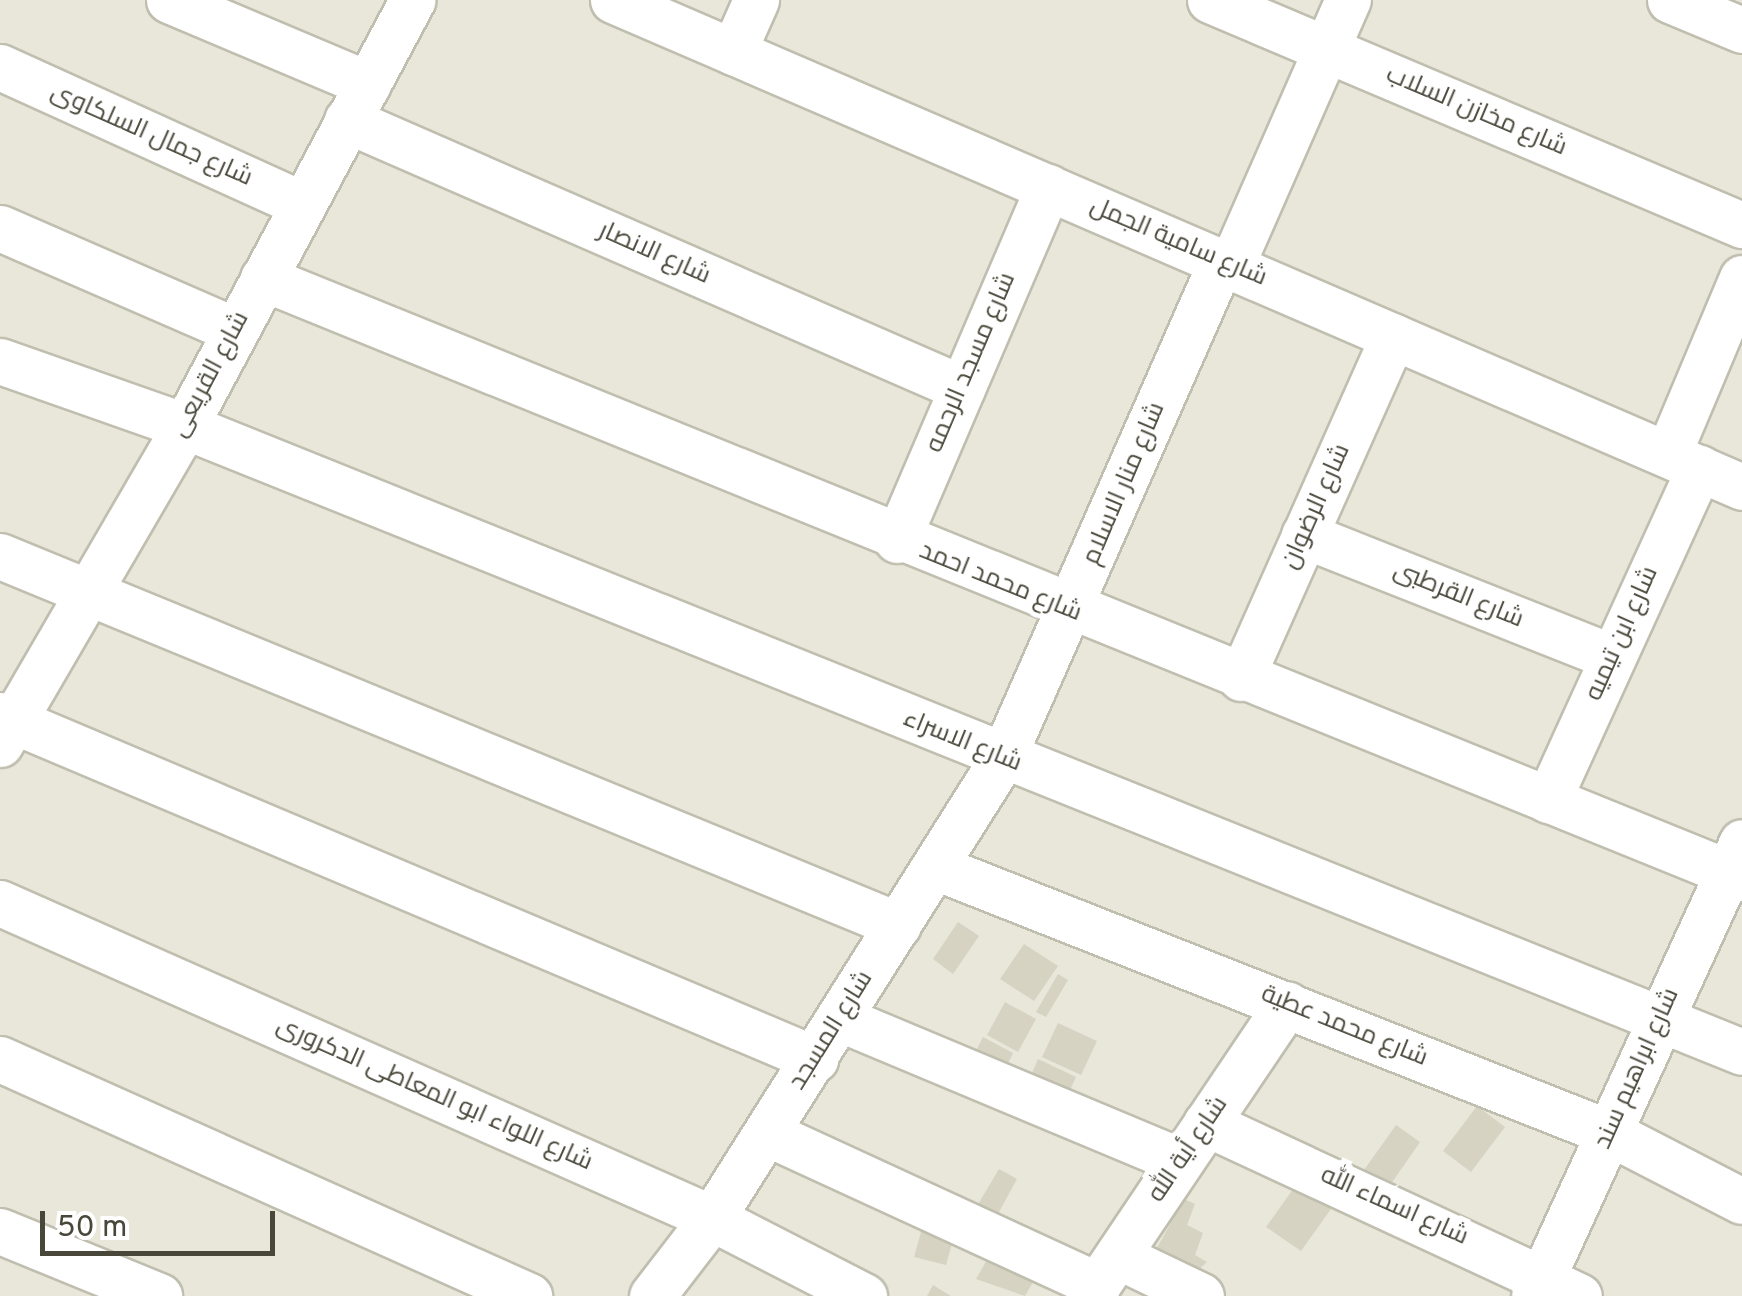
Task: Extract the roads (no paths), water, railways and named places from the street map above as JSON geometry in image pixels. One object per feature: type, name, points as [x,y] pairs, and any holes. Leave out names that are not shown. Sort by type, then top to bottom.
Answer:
[{"type":"street","name":"شارع الانصار","points":[[169,0],[358,102],[962,388]]},
{"type":"street","name":"شارع القريعى","points":[[4,726],[83,589],[185,426],[412,0]]},
{"type":"street","points":[[733,52],[756,0]]},
{"type":"street","name":"شارع مخازن السلاب","points":[[1210,0],[1742,224]]},
{"type":"street","name":"شارع منار الاسلام","points":[[1002,759],[1348,0]]},
{"type":"street","points":[[1670,0],[1742,30]]},
{"type":"street","name":"شارع سامية الجمل","points":[[627,4],[1742,486]]},
{"type":"street","name":"شارع جمال السلكاوى","points":[[0,67],[302,204]]},
{"type":"street","name":"شارع مسجد الرحمه","points":[[897,540],[1048,187]]},
{"type":"street","points":[[0,228],[235,330]]},
{"type":"street","name":"شارع محمد احمد","points":[[263,278],[1070,612],[1548,800],[1738,864]]},
{"type":"street","name":"شارع ابن تيميه","points":[[1548,800],[1612,657],[1683,461],[1742,278]]},
{"type":"street","name":"شارع الرضوان","points":[[1242,678],[1393,336]]},
{"type":"street","name":"شارع الاسراء","points":[[0,361],[185,426],[1002,759],[1742,1052]]},
{"type":"street","name":"شارع القرطبى","points":[[1304,535],[1612,657]]},
{"type":"street","points":[[0,556],[898,925]]},
{"type":"street","points":[[4,726],[815,1059]]},
{"type":"street","name":"شارع المسجد","points":[[652,1296],[712,1218],[938,868],[1002,759]]},
{"type":"street","name":"شارع ابراهيم سند","points":[[1553,1289],[1610,1132],[1660,1018],[1738,864]]},
{"type":"street","name":"شارع محمد عطية","points":[[938,868],[1610,1132],[1742,1201]]},
{"type":"street","name":"شارع اللواء ابو المعاطى الدكرورى","points":[[0,902],[712,1218],[864,1296]]},
{"type":"street","name":"شارع أية الله","points":[[1102,1279],[1287,1004]]},
{"type":"street","points":[[841,1018],[1181,1161]]},
{"type":"street","points":[[0,1059],[529,1296]]},
{"type":"street","name":"شارع اسماء الله","points":[[1206,1123],[1553,1289]]},
{"type":"street","points":[[767,1133],[1102,1279],[1201,1296]]},
{"type":"street","points":[[0,1231],[159,1296]]}]
